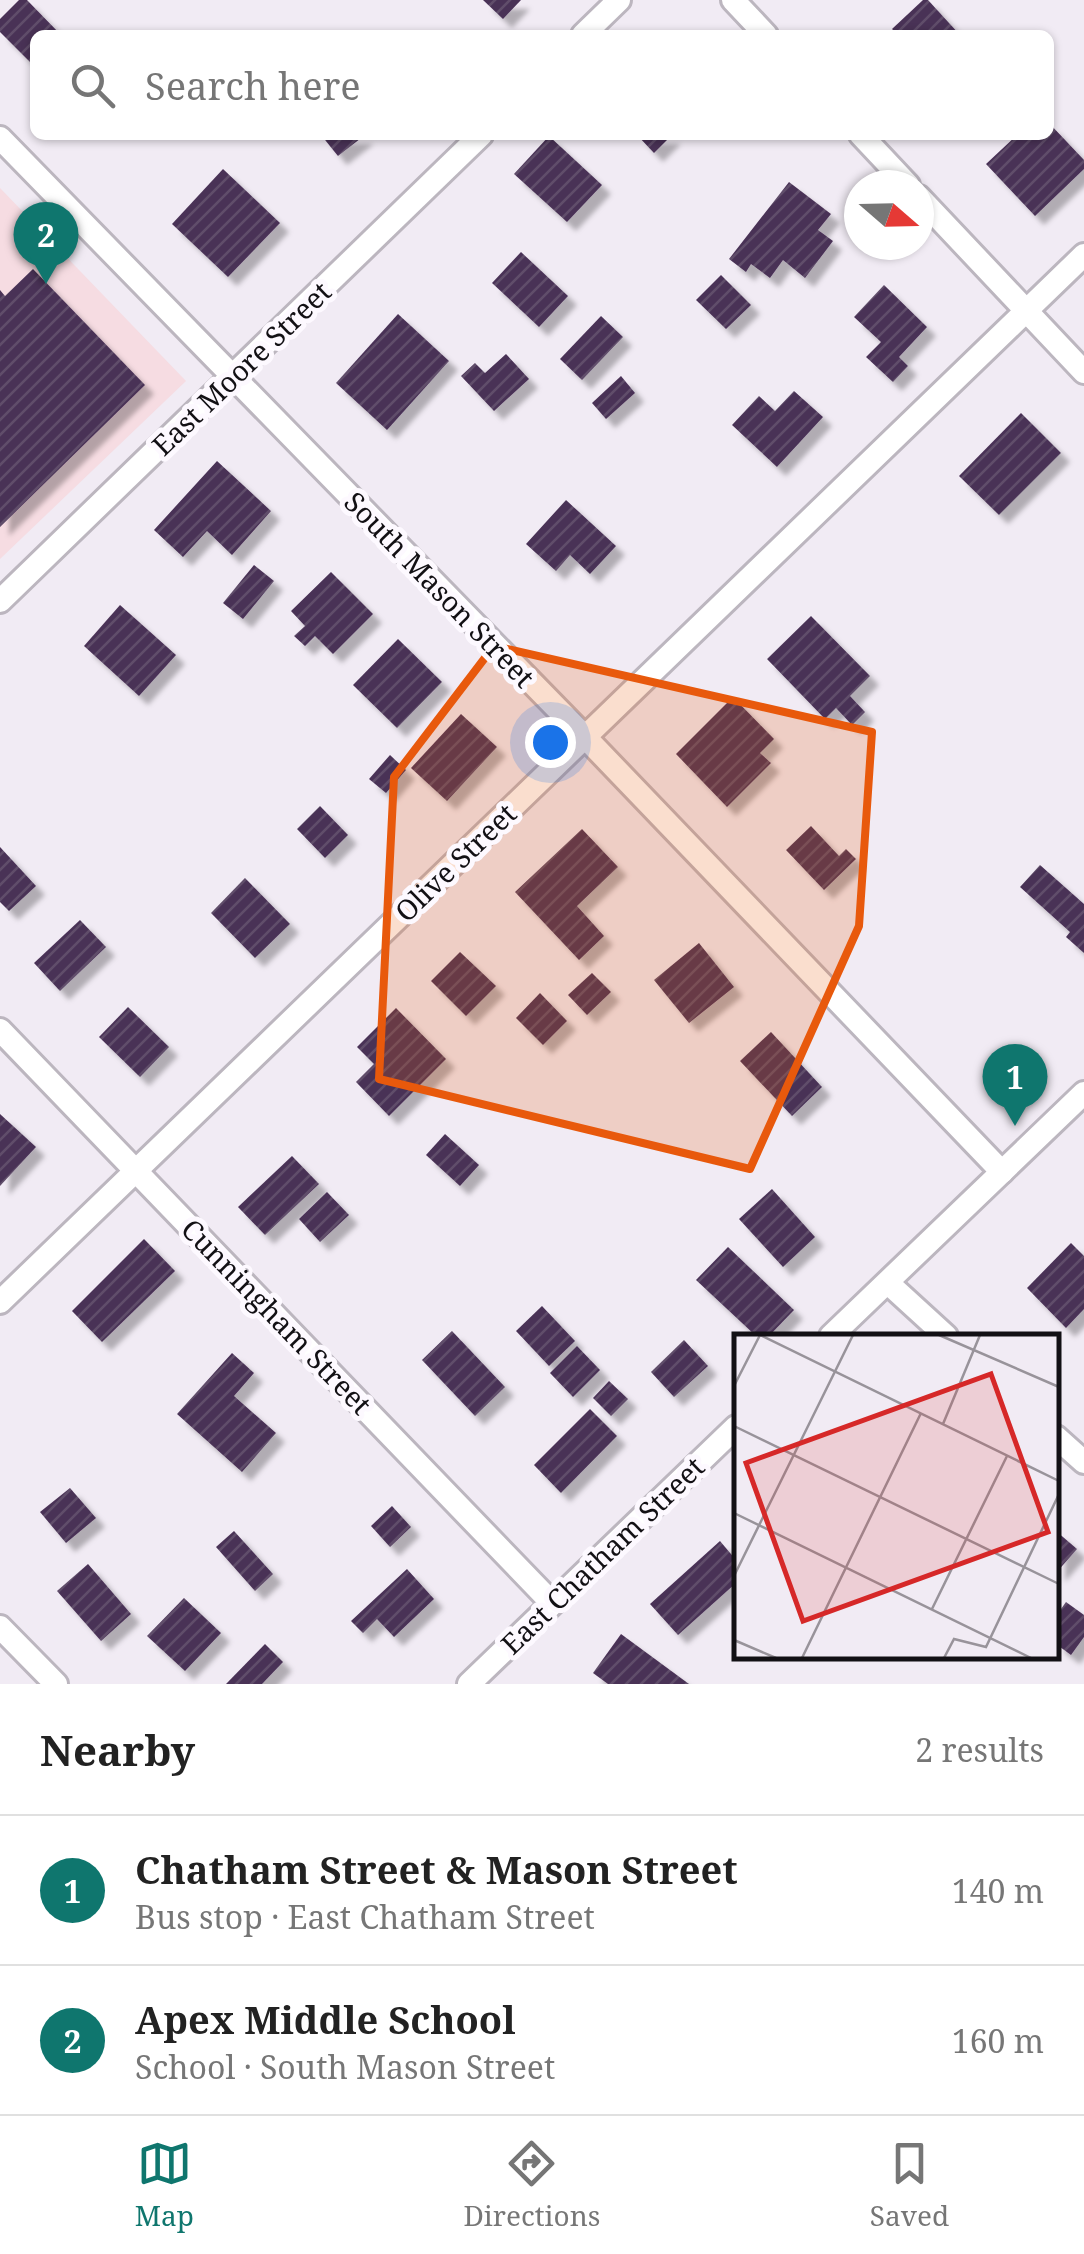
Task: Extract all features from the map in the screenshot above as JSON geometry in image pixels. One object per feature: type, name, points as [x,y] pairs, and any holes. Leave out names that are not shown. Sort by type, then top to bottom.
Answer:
[{"type":"street","points":[[588,30],[619,0]]},
{"type":"street","points":[[733,0],[761,30]]},
{"type":"street","name":"South Mason Street","points":[[0,138],[585,737],[1002,1172]]},
{"type":"street","name":"East Moore Street","points":[[0,601],[475,140]]},
{"type":"street","points":[[865,140],[894,170]]},
{"type":"street","points":[[934,213],[1084,372]]},
{"type":"street","name":"Olive Street","points":[[0,1302],[1084,254]]},
{"type":"street","name":"Cunningham Street","points":[[0,1030],[552,1603]]},
{"type":"street","points":[[833,1334],[1084,1094]]},
{"type":"street","points":[[888,1283],[944,1334]]},
{"type":"street","name":"East Chatham Street","points":[[468,1684],[734,1429]]},
{"type":"street","points":[[1059,1440],[1084,1462]]},
{"type":"street","points":[[0,1627],[56,1684]]},
{"type":"highlighted area","points":[[494,646],[872,732],[859,926],[750,1169],[379,1079],[394,777]]},
{"type":"shaded area","points":[[0,188],[186,381],[0,559]]},
{"type":"building","points":[[19,0],[27,0],[56,30],[30,30],[30,62],[0,32],[0,19]]},
{"type":"building","points":[[483,0],[521,0],[503,19]]},
{"type":"building","points":[[923,0],[928,0],[955,30],[893,30]]},
{"type":"building","points":[[1054,128],[1084,160],[1084,169],[1035,216],[986,164],[1012,140],[1054,140]]},
{"type":"building","points":[[325,140],[359,140],[338,156]]},
{"type":"building","points":[[545,140],[553,140],[602,185],[567,222],[514,174]]},
{"type":"building","points":[[642,140],[667,140],[654,153]]},
{"type":"building","points":[[223,169],[280,223],[228,277],[172,224]]},
{"type":"building","points":[[789,182],[831,214],[818,230],[833,241],[805,278],[783,260],[770,278],[751,264],[746,272],[729,259]]},
{"type":"building","points":[[521,252],[568,296],[539,327],[492,283]]},
{"type":"building","points":[[33,269],[145,385],[0,527],[0,290],[5,296]]},
{"type":"building","points":[[721,275],[751,305],[726,329],[696,300]]},
{"type":"building","points":[[884,285],[927,327],[899,357],[908,366],[893,382],[866,357],[881,342],[854,317]]},
{"type":"building","points":[[398,314],[449,361],[387,430],[336,383]]},
{"type":"building","points":[[601,316],[623,337],[582,380],[560,359]]},
{"type":"building","points":[[506,354],[529,379],[494,411],[461,376],[475,363],[485,373]]},
{"type":"building","points":[[621,376],[635,393],[606,419],[592,403]]},
{"type":"building","points":[[794,391],[823,417],[777,467],[732,425],[759,396],[775,411]]},
{"type":"building","points":[[1021,413],[1061,453],[999,515],[959,476]]},
{"type":"building","points":[[217,461],[271,511],[232,555],[207,531],[183,557],[154,530]]},
{"type":"building","points":[[566,500],[616,546],[590,574],[570,555],[556,571],[526,544]]},
{"type":"building","points":[[254,565],[274,581],[243,619],[223,603]]},
{"type":"building","points":[[331,572],[373,614],[333,654],[315,636],[305,646],[294,636],[305,626],[291,611]]},
{"type":"building","points":[[120,605],[176,655],[139,696],[84,646]]},
{"type":"building","points":[[811,616],[870,676],[850,696],[865,712],[852,725],[836,708],[825,719],[767,659]]},
{"type":"building","points":[[398,639],[442,682],[397,728],[353,685]]},
{"type":"building","points":[[733,697],[774,739],[760,753],[771,763],[727,807],[676,754]]},
{"type":"building","points":[[461,714],[497,747],[447,801],[411,768]]},
{"type":"building","points":[[390,755],[406,770],[386,793],[369,779]]},
{"type":"building","points":[[320,806],[348,835],[325,858],[297,829]]},
{"type":"building","points":[[811,826],[839,856],[846,849],[856,859],[824,890],[786,850]]},
{"type":"building","points":[[582,829],[618,867],[577,906],[604,936],[579,960],[515,892]]},
{"type":"building","points":[[0,847],[36,886],[9,911],[0,902]]},
{"type":"building","points":[[1040,865],[1084,904],[1084,953],[1066,937],[1070,932],[1020,887]]},
{"type":"building","points":[[245,878],[290,924],[255,958],[211,913]]},
{"type":"building","points":[[80,920],[106,947],[60,991],[34,963]]},
{"type":"building","points":[[699,943],[734,987],[689,1023],[654,980]]},
{"type":"building","points":[[460,952],[496,986],[466,1016],[431,981]]},
{"type":"building","points":[[592,973],[611,992],[587,1015],[568,995]]},
{"type":"building","points":[[540,993],[567,1021],[543,1045],[516,1018]]},
{"type":"building","points":[[128,1007],[169,1047],[140,1077],[99,1037]]},
{"type":"building","points":[[396,1008],[446,1059],[389,1116],[356,1082],[374,1064],[357,1047]]},
{"type":"building","points":[[771,1032],[822,1087],[792,1116],[740,1061]]},
{"type":"building","points":[[0,1114],[36,1147],[0,1186]]},
{"type":"building","points":[[445,1134],[479,1165],[460,1186],[426,1155]]},
{"type":"building","points":[[292,1156],[319,1184],[265,1235],[238,1207]]},
{"type":"building","points":[[772,1189],[815,1237],[783,1267],[739,1219]]},
{"type":"building","points":[[327,1192],[349,1215],[320,1242],[299,1219]]},
{"type":"building","points":[[144,1239],[175,1271],[102,1342],[72,1311]]},
{"type":"building","points":[[1071,1243],[1084,1256],[1084,1309],[1066,1328],[1027,1288]]},
{"type":"building","points":[[728,1247],[794,1310],[771,1334],[754,1334],[696,1280]]},
{"type":"building","points":[[542,1306],[575,1341],[549,1366],[516,1331]]},
{"type":"building","points":[[452,1331],[505,1387],[475,1416],[422,1360]]},
{"type":"building","points":[[684,1340],[708,1366],[674,1397],[651,1372]]},
{"type":"building","points":[[577,1346],[600,1370],[573,1397],[550,1373]]},
{"type":"building","points":[[232,1353],[254,1373],[234,1396],[276,1433],[242,1472],[177,1414]]},
{"type":"building","points":[[609,1381],[628,1399],[611,1416],[593,1398]]},
{"type":"building","points":[[590,1409],[617,1436],[561,1493],[534,1465]]},
{"type":"building","points":[[70,1488],[96,1518],[66,1543],[40,1512]]},
{"type":"building","points":[[392,1506],[411,1527],[390,1547],[371,1526]]},
{"type":"building","points":[[234,1531],[273,1574],[255,1591],[216,1547]]},
{"type":"building","points":[[1059,1534],[1077,1549],[1059,1570]]},
{"type":"building","points":[[720,1541],[734,1558],[734,1585],[678,1635],[650,1604]]},
{"type":"building","points":[[88,1564],[131,1614],[101,1641],[57,1591]]},
{"type":"building","points":[[407,1569],[434,1599],[394,1637],[377,1619],[363,1633],[351,1621]]},
{"type":"building","points":[[184,1598],[221,1633],[185,1671],[147,1636]]},
{"type":"building","points":[[1066,1602],[1084,1615],[1084,1637],[1071,1655],[1059,1646],[1059,1612]]},
{"type":"building","points":[[621,1634],[689,1684],[608,1684],[593,1673]]},
{"type":"building","points":[[265,1644],[283,1662],[262,1684],[226,1684]]},
{"type":"place","name":"Apex Middle School","points":[[46,284]]},
{"type":"place","name":"Chatham Street & Mason Street","points":[[1015,1126]]}]
